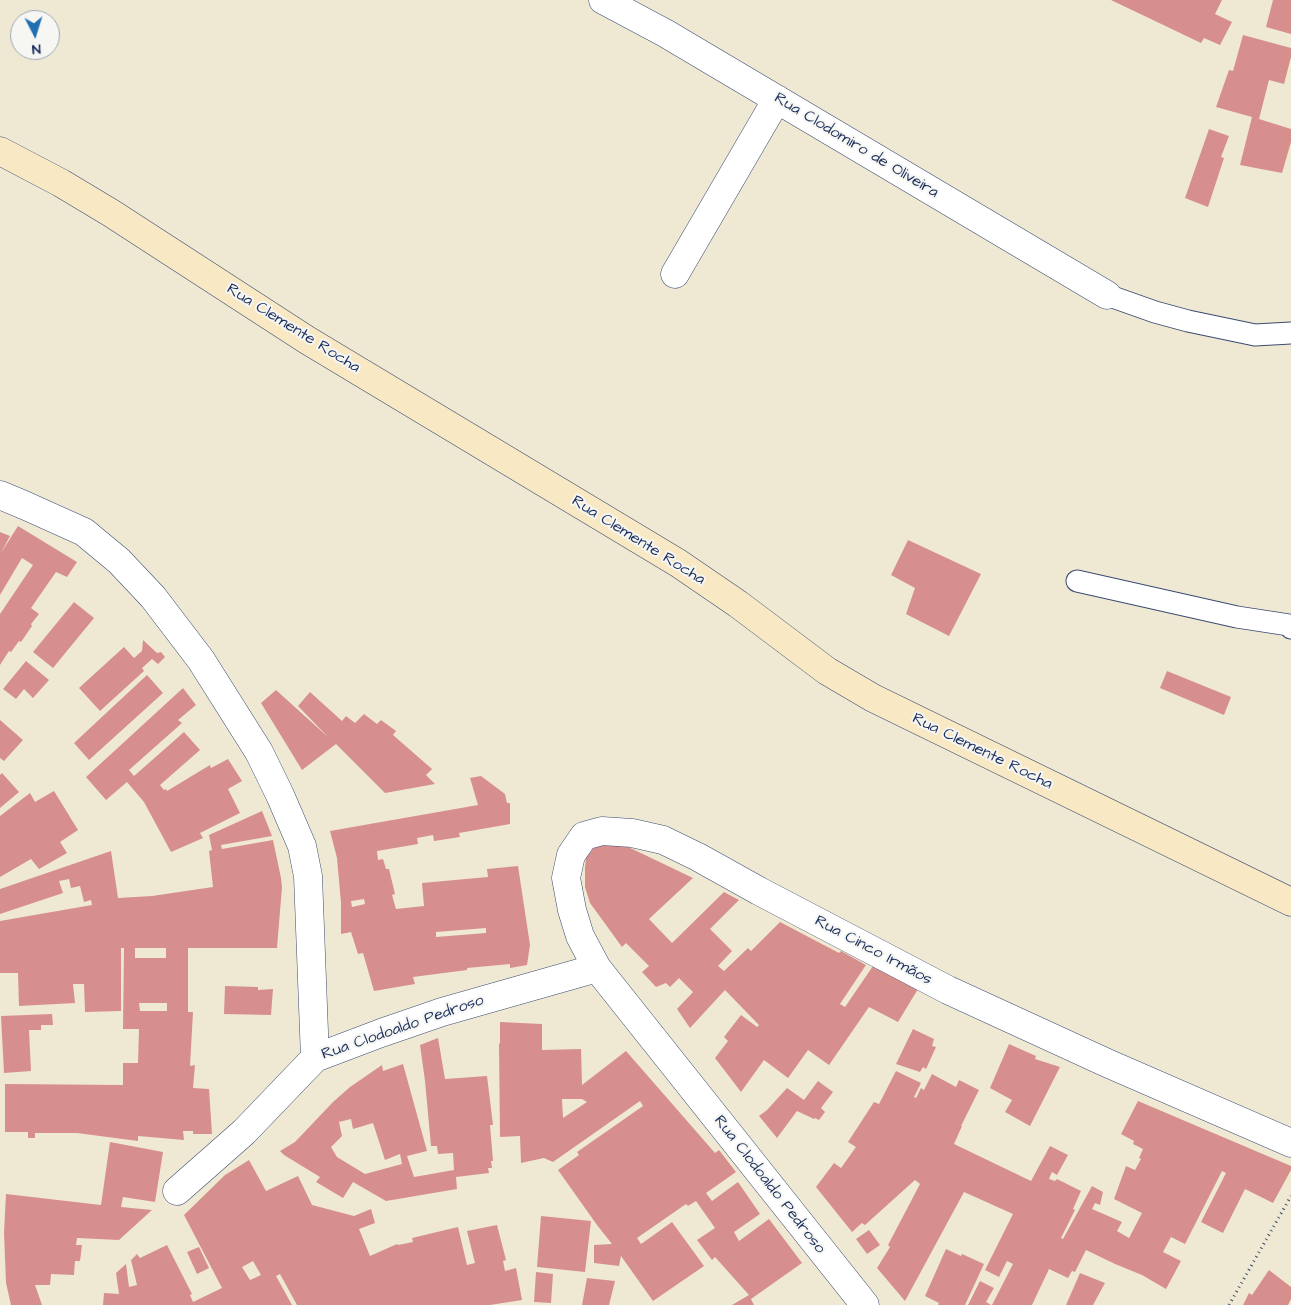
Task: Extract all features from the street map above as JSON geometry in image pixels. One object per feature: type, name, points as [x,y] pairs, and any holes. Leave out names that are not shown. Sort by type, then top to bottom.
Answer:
[{"type":"street","name":"Rua Clodomiro de Oliveira","points":[[603,0],[665,33],[1107,294]]},
{"type":"street","points":[[675,274],[777,99]]},
{"type":"street","name":"Rua Clemente Rocha","points":[[0,151],[110,213],[307,340],[678,563],[738,604],[827,671],[873,698],[1290,898]]},
{"type":"street","name":"Rua Clodoaldo Pedroso","points":[[0,496],[84,532],[119,561],[153,598],[201,660],[259,752],[302,846],[308,876],[316,1058],[442,1012],[597,968],[865,1305]]},
{"type":"street","name":"Rua Cinco Irmãos","points":[[597,968],[580,936],[572,910],[566,878],[571,855],[584,836],[602,831],[632,833],[664,840],[698,856],[767,895],[948,990],[1107,1063],[1291,1143]]},
{"type":"street","points":[[177,1192],[244,1132],[316,1058]]},
{"type":"lane","points":[[1107,294],[1155,312],[1188,321],[1255,335],[1291,333]]},
{"type":"lane","points":[[1077,581],[1237,617],[1289,625],[1291,628]]},
{"type":"path","points":[[1228,1305],[1291,1196]]},
{"type":"building","points":[[1111,0],[1222,0],[1215,14],[1232,22],[1220,45],[1204,38],[1201,43]]},
{"type":"building","points":[[1273,0],[1291,0],[1291,34],[1266,27]]},
{"type":"building","points":[[1243,35],[1291,48],[1291,57],[1284,84],[1269,80],[1259,119],[1291,129],[1291,142],[1282,173],[1240,165],[1252,117],[1216,107],[1229,70],[1233,71]]},
{"type":"building","points":[[1209,129],[1229,136],[1221,157],[1224,158],[1208,207],[1185,198]]},
{"type":"building","points":[[18,526],[77,562],[67,577],[56,572],[31,608],[39,614],[31,624],[32,626],[21,642],[19,641],[11,652],[9,651],[0,665],[0,614],[33,565],[22,558],[0,595],[0,532],[10,536],[1,553]]},
{"type":"building","points":[[908,540],[981,574],[949,636],[906,614],[915,588],[891,575]]},
{"type":"building","points":[[74,602],[94,618],[53,668],[33,652]]},
{"type":"building","points":[[143,640],[157,653],[161,652],[165,657],[158,664],[152,659],[142,668],[144,671],[100,711],[79,688],[124,647],[134,658],[142,651]]},
{"type":"building","points":[[26,661],[49,680],[33,698],[24,689],[16,699],[3,689]]},
{"type":"building","points":[[1167,671],[1231,697],[1224,715],[1160,688]]},
{"type":"building","points":[[147,675],[163,693],[89,760],[74,743]]},
{"type":"building","points":[[183,688],[196,705],[178,720],[182,723],[129,770],[134,776],[184,732],[200,750],[160,785],[167,791],[210,765],[211,768],[228,759],[242,781],[228,789],[240,813],[200,833],[203,838],[171,852],[144,802],[127,782],[106,800],[86,777]]},
{"type":"building","points":[[276,690],[328,737],[298,706],[310,692],[342,721],[346,716],[355,723],[364,714],[377,724],[381,720],[396,731],[393,735],[432,769],[426,775],[435,784],[385,793],[336,744],[302,770],[261,703]]},
{"type":"building","points":[[0,720],[23,740],[4,761],[0,758]]},
{"type":"building","points":[[2,773],[19,792],[0,808],[0,775]]},
{"type":"building","points":[[481,776],[505,794],[507,803],[510,803],[510,824],[459,833],[460,837],[434,841],[433,835],[417,838],[418,844],[377,851],[378,860],[383,859],[386,869],[389,869],[395,894],[392,895],[396,909],[424,906],[422,883],[488,877],[487,869],[518,866],[530,945],[527,965],[510,968],[510,964],[467,968],[467,970],[413,977],[415,984],[374,991],[363,953],[358,954],[351,932],[341,934],[341,903],[337,858],[330,831],[478,805],[470,778]],"holes":[[[364,899],[365,904],[352,907],[351,901]],[[486,928],[486,933],[436,937],[436,932]]]},
{"type":"building","points":[[54,791],[78,830],[60,842],[67,853],[39,869],[31,859],[0,877],[0,816],[30,793],[35,802]]},
{"type":"building","points":[[262,811],[272,836],[221,845],[222,849],[273,840],[282,887],[277,948],[188,948],[188,1012],[193,1012],[190,1066],[195,1065],[193,1088],[209,1089],[212,1134],[193,1134],[193,1131],[183,1131],[184,1140],[138,1136],[138,1141],[77,1133],[35,1133],[35,1138],[28,1138],[28,1132],[5,1132],[5,1084],[123,1085],[123,1063],[138,1063],[139,1029],[123,1029],[124,948],[121,948],[121,1011],[85,1012],[84,984],[73,984],[75,1003],[19,1006],[18,973],[0,973],[0,921],[92,905],[91,900],[84,902],[80,886],[71,888],[69,879],[59,881],[63,893],[0,914],[0,889],[111,851],[118,898],[152,896],[213,887],[209,851],[212,850],[209,835]],"holes":[[[135,948],[166,948],[166,958],[135,958]],[[139,1003],[167,1003],[167,1011],[140,1011]]]},
{"type":"building","points":[[597,844],[624,845],[693,878],[649,919],[672,943],[724,892],[739,900],[710,929],[732,951],[718,966],[724,971],[748,948],[751,951],[780,922],[866,965],[840,1004],[845,1007],[873,966],[918,989],[898,1022],[869,1007],[829,1065],[808,1050],[788,1078],[764,1060],[741,1092],[715,1058],[728,1041],[724,1037],[741,1015],[757,1027],[759,1025],[725,990],[690,1028],[677,1009],[693,992],[679,978],[670,987],[666,983],[656,987],[642,972],[649,966],[626,943],[622,947],[590,903],[585,887],[586,858]]},
{"type":"building","points":[[225,986],[258,987],[258,990],[273,989],[271,1015],[224,1014]]},
{"type":"building","points":[[52,1014],[53,1025],[41,1025],[41,1030],[29,1030],[31,1071],[4,1073],[1,1016]]},
{"type":"building","points":[[500,1022],[542,1024],[542,1050],[581,1049],[582,1085],[626,1051],[715,1153],[719,1150],[736,1172],[706,1193],[712,1201],[738,1182],[760,1214],[734,1232],[739,1241],[769,1219],[802,1263],[751,1299],[754,1305],[732,1305],[749,1295],[715,1257],[712,1260],[697,1240],[715,1228],[696,1201],[688,1206],[686,1204],[637,1238],[641,1244],[672,1222],[704,1266],[653,1301],[621,1256],[619,1266],[594,1263],[594,1245],[612,1244],[558,1170],[579,1155],[577,1152],[643,1106],[640,1101],[553,1162],[544,1158],[521,1163],[520,1136],[500,1137]],"holes":[[[562,1099],[582,1099],[587,1102],[563,1118]]]},
{"type":"building","points":[[913,1029],[934,1039],[932,1046],[936,1047],[926,1069],[923,1067],[920,1072],[896,1064]]},
{"type":"building","points":[[438,1038],[445,1079],[487,1076],[493,1125],[490,1125],[493,1161],[491,1161],[492,1168],[488,1168],[489,1173],[456,1177],[457,1189],[386,1201],[353,1182],[343,1198],[316,1182],[320,1177],[280,1151],[295,1142],[350,1087],[382,1065],[383,1071],[403,1064],[427,1151],[407,1156],[414,1177],[454,1170],[453,1153],[438,1154],[437,1146],[431,1146],[420,1045]],"holes":[[[351,1119],[353,1129],[373,1123],[385,1160],[400,1154],[402,1164],[365,1174],[337,1157],[331,1147],[342,1136],[339,1122]]]},
{"type":"building","points":[[1009,1044],[1036,1056],[1035,1059],[1060,1067],[1030,1126],[1005,1112],[1012,1100],[990,1088]]},
{"type":"building","points":[[896,1071],[921,1083],[914,1097],[916,1098],[921,1088],[924,1090],[932,1074],[956,1087],[959,1080],[979,1090],[954,1144],[1031,1181],[1050,1146],[1068,1155],[1057,1175],[1052,1172],[1049,1179],[1055,1181],[1057,1179],[1081,1191],[1073,1209],[1075,1210],[1061,1238],[1063,1239],[1092,1186],[1103,1192],[1100,1205],[1095,1203],[1092,1209],[1122,1222],[1117,1231],[1129,1238],[1142,1213],[1114,1199],[1126,1166],[1135,1170],[1141,1159],[1139,1158],[1143,1149],[1133,1144],[1134,1141],[1121,1134],[1138,1101],[1291,1166],[1291,1170],[1273,1203],[1245,1189],[1223,1233],[1201,1222],[1226,1173],[1222,1171],[1185,1244],[1171,1237],[1163,1252],[1181,1261],[1166,1289],[1142,1275],[1086,1250],[1075,1272],[1072,1271],[1068,1278],[1049,1269],[1032,1305],[992,1305],[1013,1264],[1007,1261],[999,1277],[985,1270],[1013,1214],[964,1192],[905,1301],[877,1268],[890,1247],[888,1245],[920,1184],[915,1180],[865,1225],[862,1223],[852,1232],[816,1187],[834,1163],[841,1168],[856,1147],[848,1142],[874,1102],[879,1104]]},
{"type":"building","points":[[818,1081],[833,1092],[821,1108],[825,1112],[819,1120],[797,1111],[777,1138],[759,1116],[787,1088],[804,1100]]},
{"type":"building","points":[[110,1142],[163,1152],[155,1202],[123,1197],[121,1207],[152,1210],[119,1240],[77,1238],[76,1245],[82,1245],[80,1261],[75,1261],[74,1275],[51,1274],[50,1285],[35,1285],[42,1305],[11,1305],[6,1283],[4,1233],[6,1194],[101,1205]]},
{"type":"building","points":[[249,1160],[266,1191],[298,1176],[312,1205],[354,1216],[371,1209],[375,1223],[359,1229],[370,1256],[397,1244],[413,1242],[412,1238],[458,1227],[467,1265],[475,1263],[467,1231],[497,1225],[506,1260],[503,1261],[505,1271],[516,1268],[522,1300],[490,1305],[297,1305],[280,1274],[276,1276],[292,1305],[103,1305],[104,1293],[119,1294],[116,1273],[126,1264],[129,1287],[137,1285],[131,1260],[137,1254],[140,1258],[167,1245],[192,1294],[190,1295],[193,1302],[222,1288],[184,1215],[225,1175]],"holes":[[[253,1261],[261,1275],[250,1280],[242,1267]]]},
{"type":"building","points":[[541,1216],[591,1221],[585,1272],[537,1267]]},
{"type":"building","points":[[869,1230],[880,1245],[867,1254],[856,1239]]},
{"type":"building","points":[[199,1247],[209,1268],[197,1274],[187,1252]]},
{"type":"building","points":[[946,1249],[984,1264],[965,1305],[938,1305],[939,1303],[925,1296]]},
{"type":"building","points":[[1269,1270],[1291,1287],[1291,1299],[1288,1305],[1243,1305],[1249,1293],[1252,1295]]},
{"type":"building","points":[[536,1272],[553,1274],[551,1303],[534,1302]]},
{"type":"building","points":[[1080,1273],[1105,1283],[1093,1305],[1066,1305]]},
{"type":"building","points":[[587,1278],[615,1281],[609,1305],[582,1305]]},
{"type":"building","points":[[980,1281],[994,1288],[986,1302],[991,1305],[968,1305]]}]
